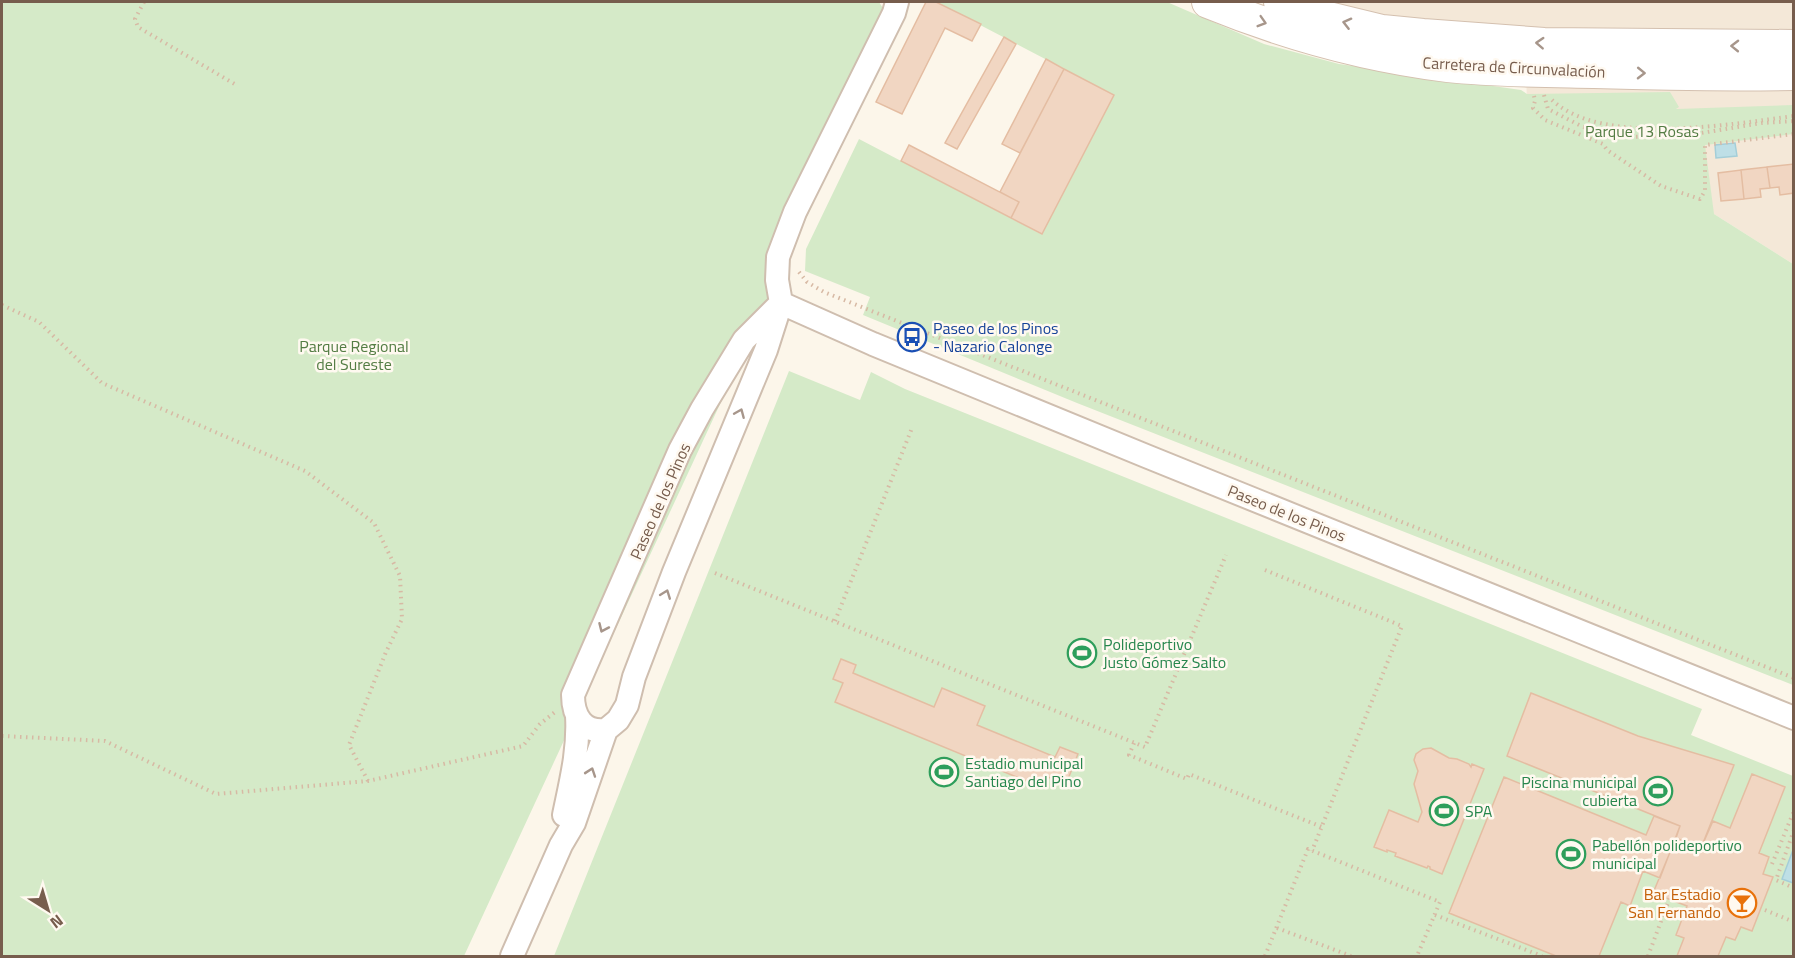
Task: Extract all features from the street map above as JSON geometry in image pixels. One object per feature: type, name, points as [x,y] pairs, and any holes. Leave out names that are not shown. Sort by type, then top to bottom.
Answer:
[{"type":"main road","name":"Carretera de Circunvalación","points":[[1208,2],[1244,16],[1356,50],[1537,82],[1794,74]]},
{"type":"main road","name":"Carretera de Circunvalación","points":[[1280,2],[1316,15],[1382,31],[1423,35],[1544,44],[1794,46]]},
{"type":"street","name":"Paseo de los Pinos","points":[[512,957],[561,845],[574,823],[606,730],[618,720],[627,705],[634,677],[674,572],[766,350],[781,303],[777,280],[778,257],[795,212],[894,13],[897,2]]},
{"type":"street","name":"Paseo de los Pinos","points":[[561,845],[563,818],[578,738],[573,695],[680,450],[744,340],[781,303]]},
{"type":"street","name":"Paseo de los Pinos","points":[[781,303],[873,344],[1124,447],[1794,718]]},
{"type":"street","points":[[577,716],[587,727],[597,731],[606,730]]},
{"type":"path","points":[[144,2],[135,19],[138,27],[237,86]]},
{"type":"path","points":[[1537,82],[1548,109],[1583,127],[1631,137],[1695,134],[1762,123],[1794,121]]},
{"type":"path","points":[[1537,82],[1533,108],[1545,120],[1603,144],[1607,150],[1661,186],[1700,199],[1705,191],[1705,145],[1794,134]]},
{"type":"path","points":[[1552,99],[1566,110],[1594,122],[1647,129],[1698,128],[1794,116]]},
{"type":"path","points":[[797,266],[801,276],[824,292],[1794,678]]},
{"type":"path","points":[[2,305],[39,322],[102,383],[305,471],[374,523],[400,576],[402,619],[386,652],[349,745],[368,781]]},
{"type":"path","points":[[835,621],[912,428]]},
{"type":"path","points":[[715,573],[1145,747],[1226,555]]},
{"type":"path","points":[[1265,570],[1402,626],[1312,851]]},
{"type":"path","points":[[2,736],[105,741],[216,794],[368,781],[523,746],[553,712],[564,708],[577,716]]},
{"type":"path","points":[[1134,743],[1129,756],[1187,779],[1190,774],[1322,827]]},
{"type":"path","points":[[1772,864],[1794,811]]},
{"type":"path","points":[[1794,830],[1776,880],[1794,888]]},
{"type":"path","points":[[1265,957],[1308,849],[1440,902],[1418,957]]},
{"type":"path","points":[[1647,957],[1670,900]]},
{"type":"path","points":[[1765,910],[1794,922]]},
{"type":"path","points":[[1435,915],[1542,957]]},
{"type":"path","points":[[1276,928],[1350,957]]},
{"type":"shaded area","points":[[1317,2],[1793,2],[1793,264],[1714,214],[1527,105],[1525,32],[1423,24]]},
{"type":"green space","name":"Parque Regional del Sureste","points":[[2,2],[879,2],[895,27],[464,956],[2,956]]},
{"type":"green space","name":"Parque 13 Rosas","points":[[936,2],[1167,2],[1264,44],[1339,64],[1521,90],[1527,94],[1670,92],[1679,107],[1676,109],[1793,105],[1793,134],[1705,145],[1714,214],[1793,264],[1793,685],[1077,403],[863,315],[870,297],[805,271],[806,249],[859,139],[1041,234],[1114,95]]},
{"type":"green space","name":"Polideportivo Justo Gómez Salto","points":[[789,371],[860,400],[871,372],[905,389],[1702,709],[1691,735],[1793,776],[1793,956],[554,956]]},
{"type":"water","points":[[1735,143],[1737,156],[1716,158],[1715,145]]},
{"type":"water","points":[[1793,850],[1793,883],[1782,879]]},
{"type":"building","points":[[926,2],[936,2],[981,24],[972,41],[945,28],[902,114],[876,102]]},
{"type":"building","points":[[1004,37],[1016,44],[957,149],[945,143]]},
{"type":"building","points":[[1046,59],[1064,69],[1020,153],[1002,144]]},
{"type":"building","points":[[1064,69],[1114,95],[1042,234],[1011,218],[1019,202],[1000,192]]},
{"type":"building","points":[[909,145],[1019,202],[1011,218],[901,161]]},
{"type":"building","points":[[1794,164],[1794,193],[1780,195],[1779,187],[1770,188],[1767,167]]},
{"type":"building","points":[[1767,167],[1770,188],[1760,189],[1761,197],[1744,199],[1741,170]]},
{"type":"building","points":[[1741,170],[1744,199],[1721,201],[1718,173]]},
{"type":"building","points":[[841,659],[856,665],[853,673],[934,707],[942,688],[985,706],[977,725],[1055,757],[1060,747],[1078,754],[1066,784],[1048,777],[1043,788],[835,702],[843,683],[833,679]]},
{"type":"building","name":"Piscina municipal cubierta","points":[[1531,693],[1638,736],[1734,765],[1701,848],[1676,838],[1680,826],[1507,756]]},
{"type":"building","name":"SPA","points":[[1431,748],[1449,758],[1469,764],[1471,767],[1472,764],[1484,769],[1442,874],[1428,866],[1427,868],[1395,856],[1396,853],[1374,847],[1389,810],[1418,822],[1422,812],[1414,784],[1418,771],[1414,760],[1416,754],[1423,749]]},
{"type":"building","points":[[1752,774],[1785,787],[1759,853],[1769,857],[1763,874],[1773,877],[1752,931],[1741,927],[1735,940],[1726,937],[1718,956],[1677,956],[1684,938],[1676,935],[1687,906],[1653,893],[1676,838],[1701,848],[1713,821],[1730,828]]},
{"type":"building","name":"Pabellón polideportivo municipal","points":[[1504,777],[1646,835],[1654,816],[1680,826],[1660,878],[1643,871],[1630,906],[1621,902],[1599,956],[1556,956],[1449,913]]},
{"type":"place","name":"Paseo de los Pinos - Nazario Calonge","points":[[912,337]]},
{"type":"place","name":"Polideportivo Justo Gómez Salto","points":[[1082,653]]},
{"type":"place","name":"Estadio municipal Santiago del Pino","points":[[944,772]]},
{"type":"place","name":"Piscina municipal cubierta","points":[[1658,791]]},
{"type":"place","name":"SPA","points":[[1444,811]]},
{"type":"place","name":"Pabellón polideportivo municipal","points":[[1571,854]]},
{"type":"place","name":"Bar Estadio San Fernando","points":[[1742,903]]}]
